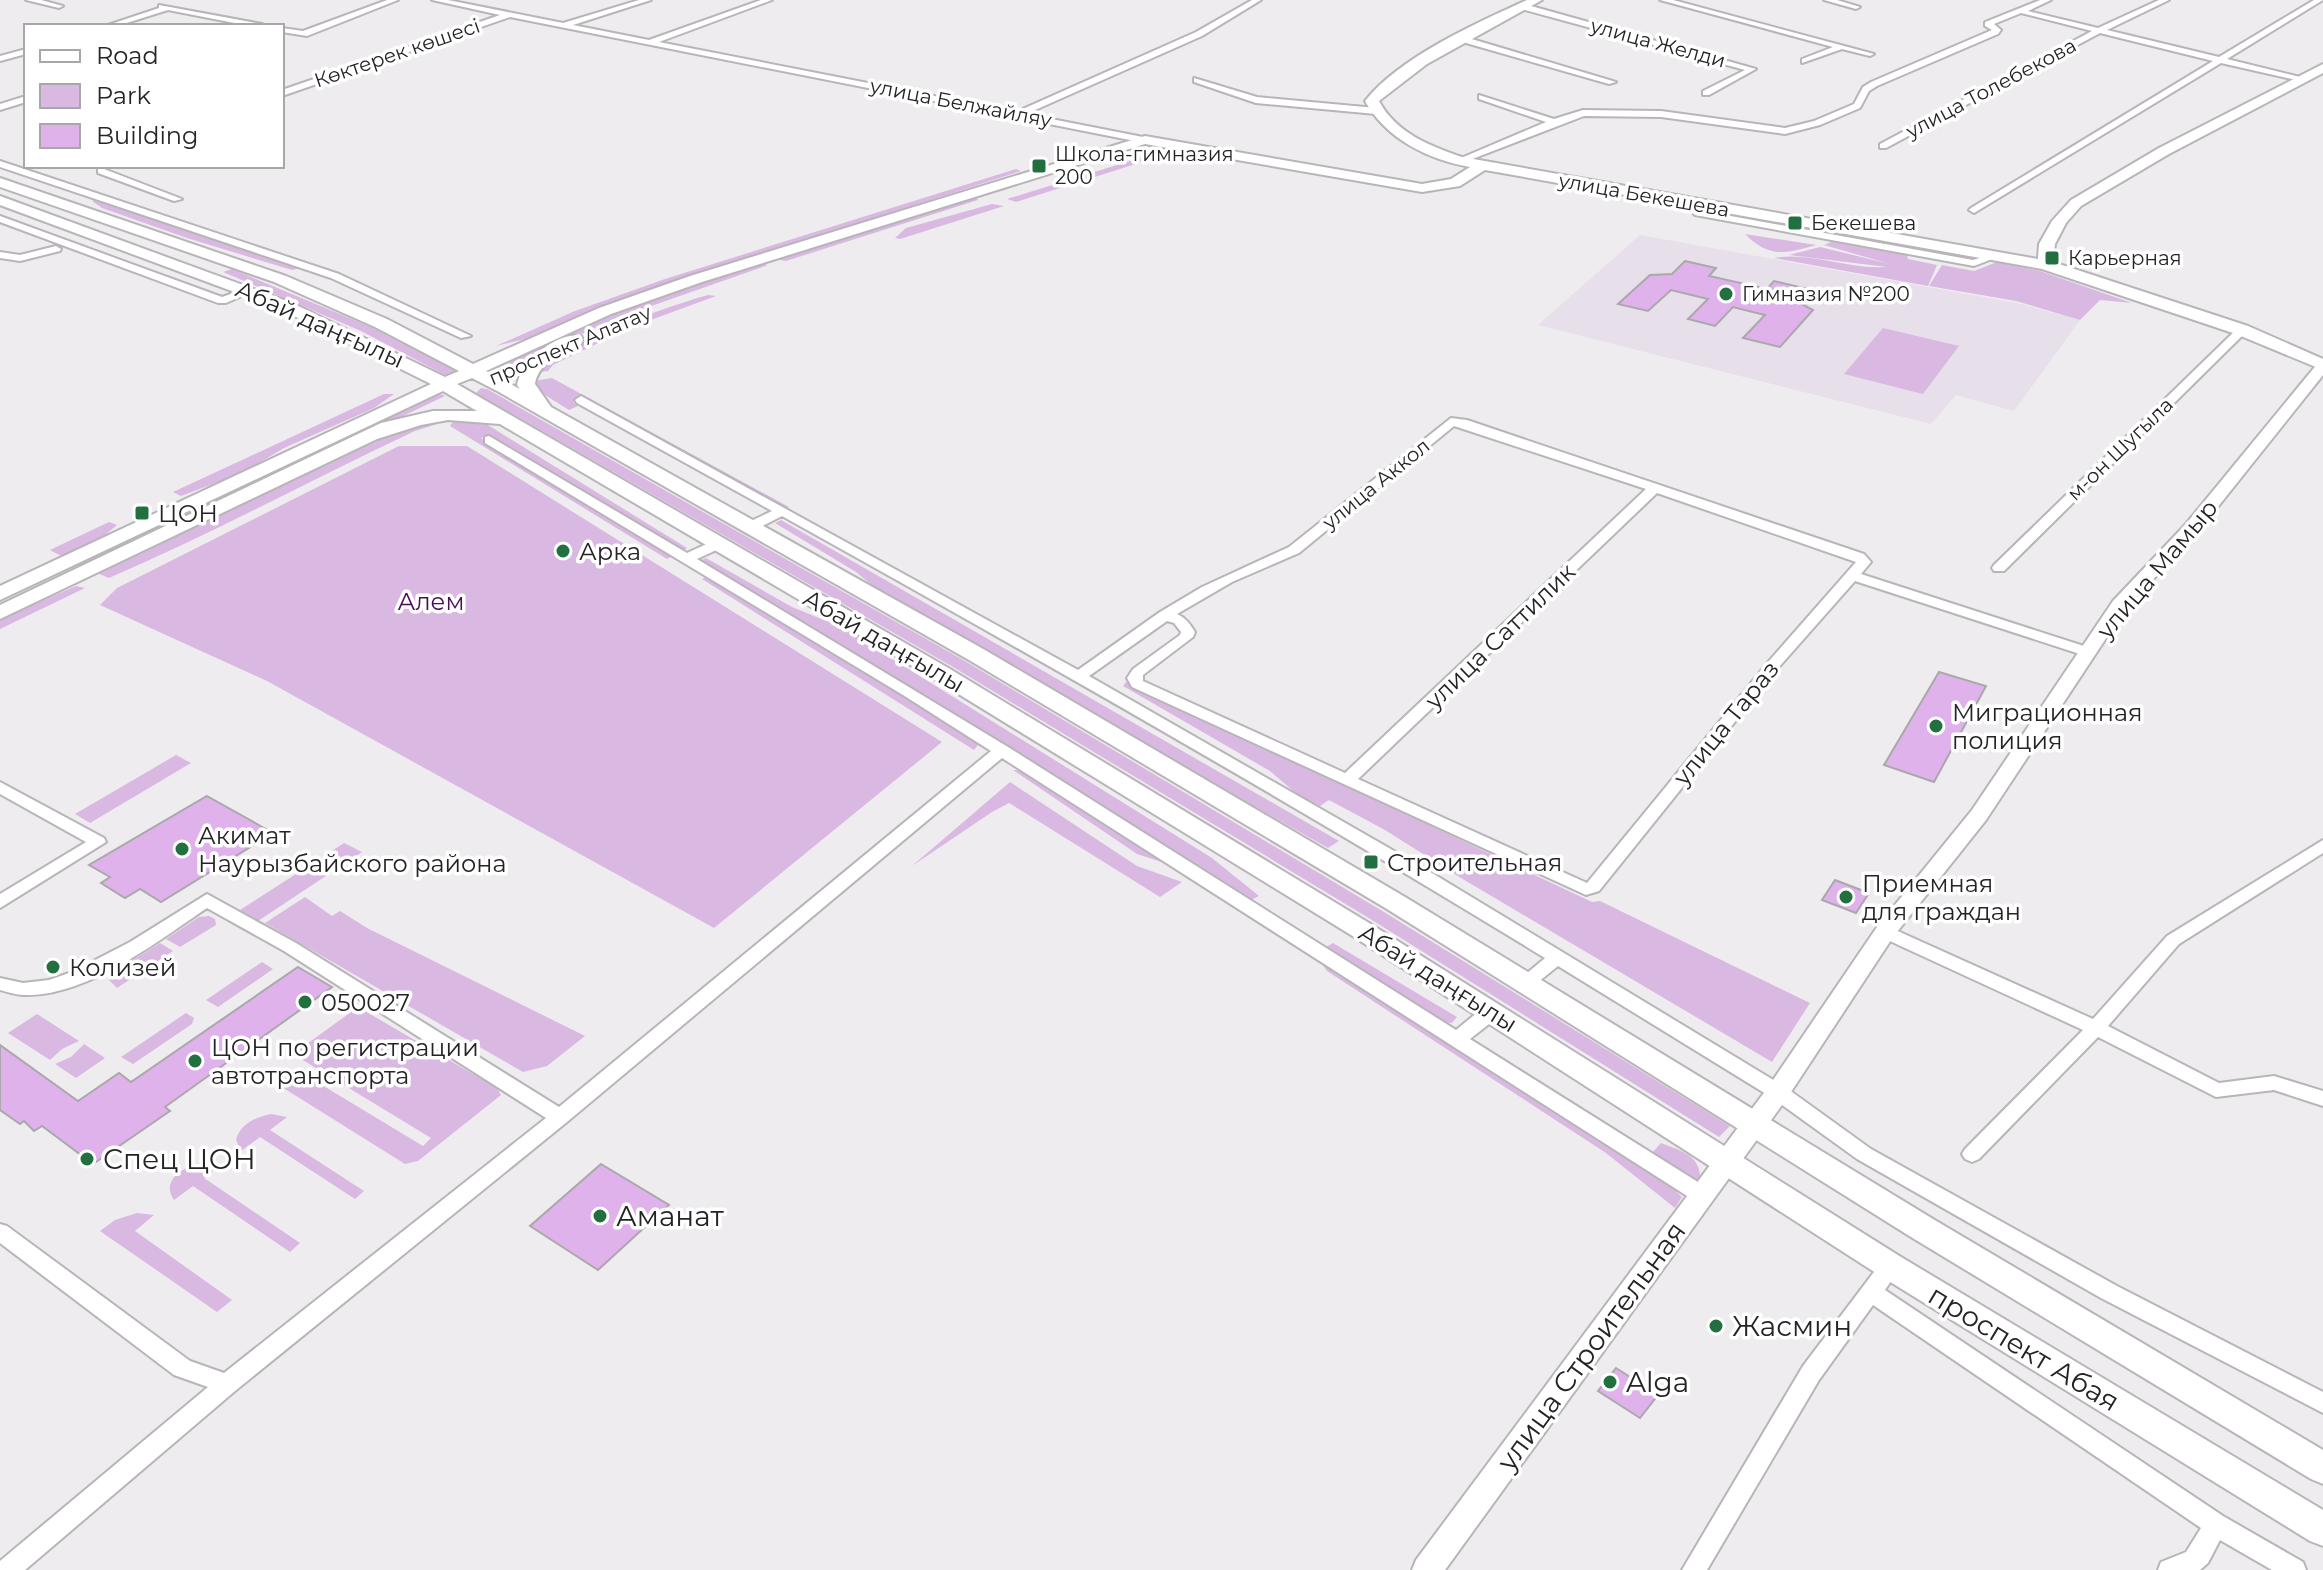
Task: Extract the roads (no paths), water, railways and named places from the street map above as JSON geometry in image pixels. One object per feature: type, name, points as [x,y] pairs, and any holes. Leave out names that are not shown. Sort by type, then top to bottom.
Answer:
[{"type":"main road","points":[[1376,111],[1372,101],[1378,91],[1462,39],[1536,0]]},
{"type":"main road","points":[[2045,265],[2047,244],[2059,221],[2076,203],[2122,174],[2323,68]]},
{"type":"main road","name":"улица Бекешева","points":[[1376,111],[1399,132],[1459,161],[2045,265],[2242,330],[2323,366]]},
{"type":"main road","name":"улица Белжайляу","points":[[1145,140],[1422,188],[1455,183],[1483,165]]},
{"type":"main road","name":"проспект Алатау","points":[[0,594],[452,389],[554,332],[626,303],[1145,140]]},
{"type":"main road","name":"проспект Алатау","points":[[480,375],[655,308],[782,265],[1167,144]]},
{"type":"main road","points":[[0,182],[280,279],[453,350],[500,349],[554,332]]},
{"type":"main road","points":[[973,193],[991,199]]},
{"type":"main road","name":"Абай даңғылы","points":[[0,200],[248,291],[351,335],[452,389],[955,682],[1728,1161]]},
{"type":"main road","points":[[764,258],[782,265]]},
{"type":"main road","points":[[199,271],[227,260]]},
{"type":"main road","points":[[381,323],[557,417]]},
{"type":"main road","points":[[351,335],[406,378],[400,397],[356,433]]},
{"type":"main road","points":[[557,417],[531,393],[526,385],[526,375],[540,359],[575,340]]},
{"type":"main road","points":[[356,433],[452,415],[489,418],[523,431]]},
{"type":"main road","name":"проспект Абая","points":[[557,417],[977,655],[1526,983],[1922,1228],[2323,1468]]},
{"type":"main road","name":"проспект Алатау","points":[[0,613],[356,433]]},
{"type":"main road","name":"проспект Абая","points":[[1728,1161],[1880,1279],[2323,1529]]},
{"type":"street","points":[[30,0],[59,6]]},
{"type":"street","points":[[178,0],[162,6],[249,24]]},
{"type":"street","points":[[284,30],[304,34],[394,0]]},
{"type":"street","name":"улица Белжайляу","points":[[436,0],[646,44],[1145,140]]},
{"type":"street","points":[[469,5],[487,0]]},
{"type":"street","points":[[563,25],[647,0]]},
{"type":"street","points":[[646,44],[768,0]]},
{"type":"street","points":[[1019,114],[1136,61],[1148,59],[1257,0]]},
{"type":"street","points":[[1664,0],[1870,54]]},
{"type":"street","points":[[1828,0],[1856,7]]},
{"type":"street","points":[[2020,11],[2047,0]]},
{"type":"street","name":"улица Толебекова","points":[[1883,146],[2098,31],[2165,0]]},
{"type":"street","points":[[1974,210],[2319,0]]},
{"type":"street","name":"улица Желди","points":[[1521,6],[1752,71],[1706,93]]},
{"type":"street","points":[[116,24],[168,8]]},
{"type":"street","points":[[2020,11],[2297,79]]},
{"type":"street","name":"улица Толебекова","points":[[1554,122],[1583,113],[1631,112],[1785,131],[1817,123],[1857,106],[1866,89],[1874,84],[1997,31],[1990,23],[2020,11]]},
{"type":"street","name":"Көктерек көшесі","points":[[284,92],[512,14]]},
{"type":"street","points":[[1462,39],[1612,82]]},
{"type":"street","points":[[1805,61],[1842,46]]},
{"type":"street","points":[[0,59],[24,52]]},
{"type":"street","points":[[1197,80],[1256,100],[1376,111]]},
{"type":"street","points":[[1482,97],[1554,122]]},
{"type":"street","points":[[0,107],[24,100]]},
{"type":"street","points":[[1459,161],[1554,122]]},
{"type":"street","points":[[0,164],[335,276],[465,336]]},
{"type":"street","points":[[105,168],[123,183],[141,184],[177,199]]},
{"type":"street","points":[[1698,213],[1974,263],[1995,256]]},
{"type":"street","points":[[0,219],[222,301],[248,291]]},
{"type":"street","points":[[0,255],[20,258],[56,249]]},
{"type":"street","name":"м-он Шугыла","points":[[1999,568],[2242,330]]},
{"type":"street","name":"улица Мамыр","points":[[1778,1092],[1885,932],[1979,815],[2119,605],[2191,529],[2323,366]]},
{"type":"street","points":[[581,400],[1078,677],[1416,871],[1778,1092],[1864,1154],[2109,1292],[2323,1403]]},
{"type":"street","name":"улица Аккол","points":[[1078,677],[1165,615],[1236,575],[1291,552],[1447,425],[1463,423],[1653,490]]},
{"type":"street","points":[[489,440],[1002,750],[1702,1195]]},
{"type":"street","name":"улица Тараз","points":[[1346,781],[1579,887],[1593,887],[1774,664],[1864,562],[1859,557],[1653,490]]},
{"type":"street","name":"улица Саттилик","points":[[1346,781],[1653,490]]},
{"type":"street","points":[[750,527],[782,511]]},
{"type":"street","points":[[686,559],[718,544]]},
{"type":"street","points":[[1853,576],[2088,652]]},
{"type":"street","points":[[1165,615],[1186,626],[1186,637],[1138,672],[1134,678],[1137,684],[1346,781]]},
{"type":"street","points":[[7,1570],[227,1384],[560,1117],[1002,750]]},
{"type":"street","points":[[0,787],[98,842],[0,902]]},
{"type":"street","points":[[1972,1154],[2096,1028],[2173,940],[2323,845]]},
{"type":"street","points":[[0,984],[20,988],[55,985],[88,975],[207,900],[290,947],[560,1117]]},
{"type":"street","points":[[1885,932],[2096,1028],[2216,1090],[2231,1091],[2266,1083],[2291,1086],[2323,1099]]},
{"type":"street","points":[[1526,983],[1556,958]]},
{"type":"street","points":[[1459,1038],[1491,1012]]},
{"type":"street","name":"улица Строительная","points":[[1427,1570],[1778,1092]]},
{"type":"street","points":[[0,1232],[182,1368],[227,1384]]},
{"type":"street","points":[[1694,1570],[1811,1373],[1880,1279],[2215,1524],[2294,1570]]},
{"type":"street","points":[[2170,1570],[2184,1567],[2202,1556],[2215,1524]]},
{"type":"place","name":"Школа-гимназия 200","points":[[1039,166]]},
{"type":"place","name":"Бекешева","points":[[1795,223]]},
{"type":"place","name":"Карьерная","points":[[2052,258]]},
{"type":"place","name":"Гимназия №200","points":[[1726,294]]},
{"type":"place","name":"ЦОН","points":[[142,513]]},
{"type":"place","name":"Арка","points":[[563,551]]},
{"type":"place","name":"Миграционная полиция","points":[[1936,726]]},
{"type":"place","name":"Акимат Наурызбайского района","points":[[182,849]]},
{"type":"place","name":"Строительная","points":[[1371,862]]},
{"type":"place","name":"Приемная для граждан","points":[[1846,897]]},
{"type":"place","name":"Колизей","points":[[53,967]]},
{"type":"place","name":"050027","points":[[305,1002]]},
{"type":"place","name":"ЦОН по регистрации автотранспорта","points":[[195,1061]]},
{"type":"place","name":"Спец ЦОН","points":[[87,1159]]},
{"type":"place","name":"Аманат","points":[[600,1216]]},
{"type":"place","name":"Жасмин","points":[[1716,1326]]},
{"type":"place","name":"Alga","points":[[1610,1382]]},
{"type":"park label","name":"Алем","points":[[431,601]]}]
